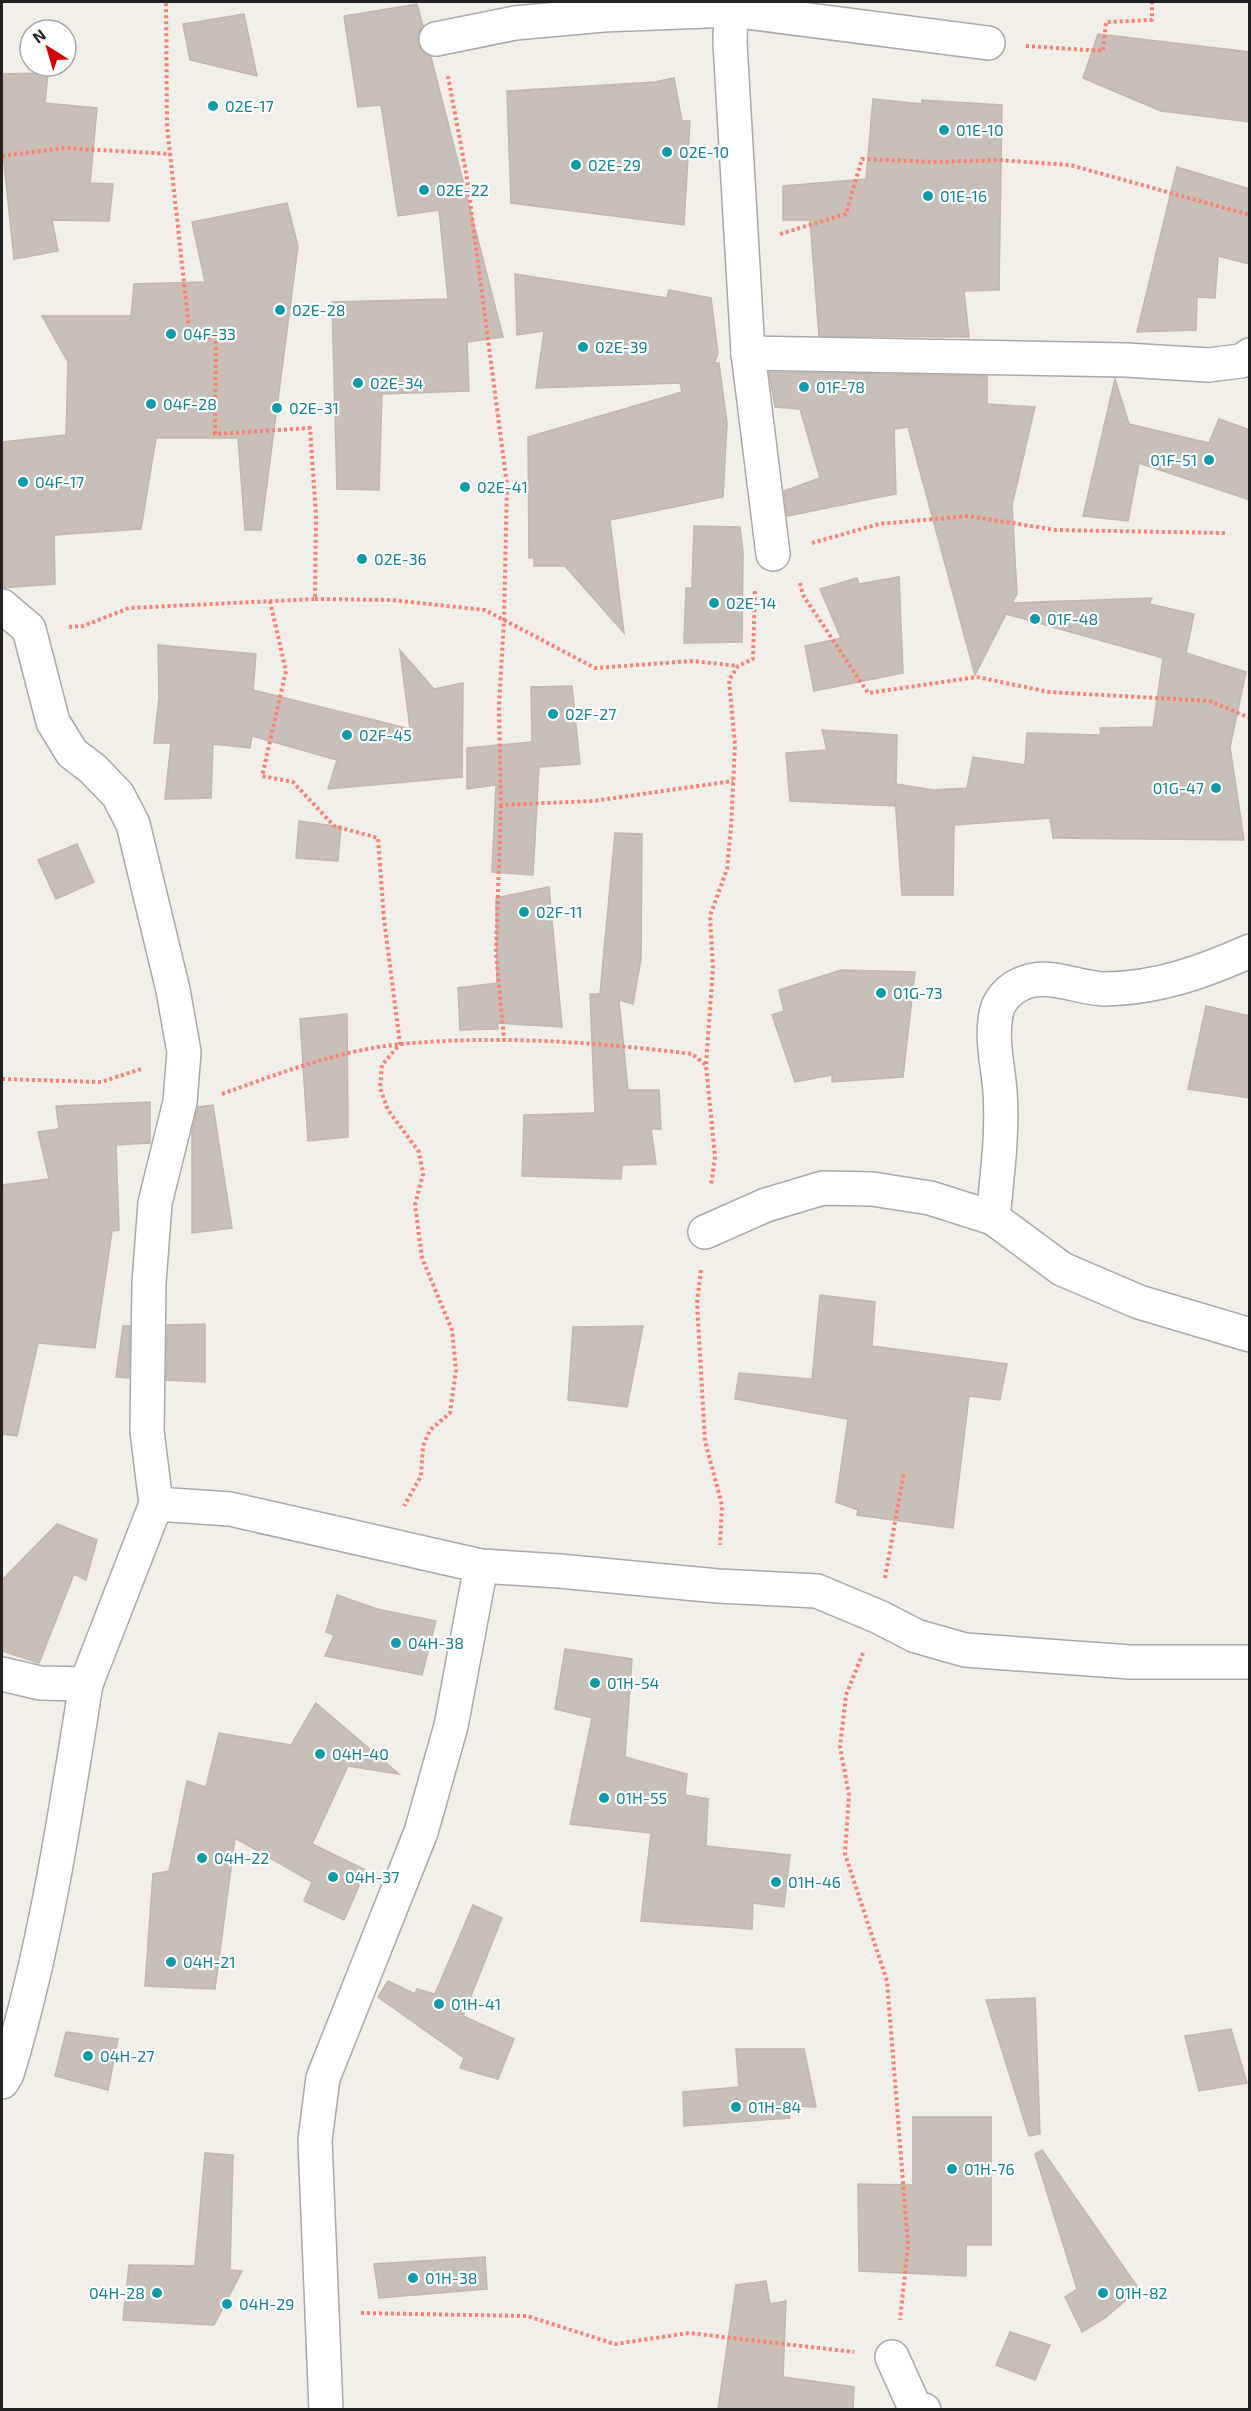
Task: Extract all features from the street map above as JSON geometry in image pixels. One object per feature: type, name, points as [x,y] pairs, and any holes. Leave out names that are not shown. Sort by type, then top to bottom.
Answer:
[{"type":"street","points":[[731,6],[730,43],[748,353],[783,552]]},
{"type":"street","points":[[436,39],[515,23],[731,6],[988,43]]},
{"type":"street","points":[[748,353],[1126,360],[1208,365],[1241,361],[1250,355]]},
{"type":"street","points":[[2,606],[29,629],[52,722],[72,753],[93,769],[118,795],[133,824],[173,990],[184,1052],[180,1102],[155,1203],[148,1283],[147,1431],[156,1504],[86,1684],[50,1904],[30,2000],[7,2074],[2,2082]]},
{"type":"street","points":[[993,1218],[1001,1133],[994,1031],[996,1012],[1007,992],[1022,983],[1048,978],[1103,989],[1144,986],[1203,972],[1250,951]]},
{"type":"street","points":[[705,1232],[766,1205],[823,1188],[873,1189],[930,1198],[993,1218],[1062,1269],[1139,1302],[1250,1335]]},
{"type":"street","points":[[156,1504],[230,1509],[481,1566],[718,1586],[817,1591],[879,1617],[916,1636],[965,1650],[1130,1662],[1250,1662]]},
{"type":"street","points":[[326,2409],[315,2140],[323,2078],[421,1832],[452,1726],[481,1566]]},
{"type":"street","points":[[2,1674],[40,1683],[86,1684]]},
{"type":"street","points":[[892,2357],[915,2408],[924,2409]]},
{"type":"path","points":[[166,2],[167,126],[190,338],[216,337],[215,434],[310,428],[316,515],[315,599]]},
{"type":"path","points":[[988,43],[1103,51],[1106,22],[1152,20],[1152,2]]},
{"type":"path","points":[[436,39],[445,62],[467,178],[497,392],[507,484],[504,620],[499,706],[501,805],[496,953],[504,1040]]},
{"type":"path","points":[[2,156],[64,148],[170,154]]},
{"type":"path","points":[[741,231],[783,234],[846,214],[862,159],[936,162],[999,160],[1070,165],[1250,215]]},
{"type":"path","points":[[29,629],[83,626],[129,608],[315,599],[391,600],[485,610],[594,668],[693,661],[738,666],[753,659],[756,565],[783,552],[879,524],[968,516],[1056,530],[1225,533]]},
{"type":"path","points":[[783,552],[802,595],[868,693],[977,677],[1049,692],[1210,701],[1250,718]]},
{"type":"path","points":[[270,602],[286,671],[262,776],[293,782],[334,826],[378,838],[384,919],[400,1044],[382,1065],[380,1088],[388,1110],[419,1152],[423,1174],[415,1205],[422,1258],[452,1330],[456,1370],[450,1413],[430,1430],[423,1446],[421,1476],[396,1520],[393,1547]]},
{"type":"path","points":[[718,1586],[722,1505],[705,1441],[697,1303],[715,1156],[706,1065],[713,968],[710,916],[727,869],[735,745],[729,680],[738,666]]},
{"type":"path","points":[[501,805],[593,801],[733,781]]},
{"type":"path","points":[[180,1102],[221,1094],[319,1060],[400,1044],[504,1040],[633,1047],[692,1054],[706,1065]]},
{"type":"path","points":[[2,1079],[102,1082],[184,1052]]},
{"type":"path","points":[[321,2311],[414,2316],[527,2316],[615,2344],[689,2333],[892,2357],[899,2332],[908,2245],[887,1981],[845,1854],[849,1795],[840,1747],[846,1695],[879,1617],[904,1472]]},
{"type":"building","points":[[417,4],[423,26],[418,34],[418,43],[422,52],[431,57],[503,337],[467,342],[469,391],[382,394],[379,490],[337,489],[332,302],[448,299],[439,210],[398,216],[381,105],[358,107],[344,16]]},
{"type":"building","points":[[244,14],[257,76],[190,60],[183,24]]},
{"type":"building","points":[[1098,34],[1250,52],[1250,122],[1161,111],[1083,78]]},
{"type":"building","points":[[2,74],[18,74],[18,78],[48,78],[45,103],[97,108],[90,183],[113,184],[109,221],[52,220],[58,251],[14,259],[2,144]]},
{"type":"building","points":[[674,78],[682,121],[690,121],[684,225],[511,203],[507,91],[655,82]]},
{"type":"building","points":[[873,99],[922,104],[922,100],[1002,105],[999,290],[964,291],[969,337],[819,336],[810,220],[783,220],[783,186],[866,179]]},
{"type":"building","points":[[1177,167],[1250,189],[1250,264],[1218,256],[1215,298],[1197,297],[1196,330],[1137,332]]},
{"type":"building","points":[[287,203],[298,246],[261,530],[245,530],[238,438],[156,438],[141,529],[54,535],[55,584],[2,588],[2,442],[66,435],[68,362],[42,316],[131,316],[134,284],[205,282],[192,222]]},
{"type":"building","points":[[515,274],[667,298],[669,290],[711,298],[718,354],[714,363],[719,363],[727,423],[723,497],[610,520],[624,633],[565,566],[534,566],[534,557],[529,558],[528,437],[682,392],[680,383],[536,388],[544,331],[517,335]]},
{"type":"building","points":[[769,372],[987,376],[987,404],[1035,407],[1012,505],[1017,594],[1012,603],[1152,598],[1149,604],[1194,614],[1186,653],[1246,672],[1230,747],[1244,840],[1053,838],[1050,818],[954,825],[953,895],[902,895],[895,797],[895,806],[790,801],[786,753],[827,750],[822,730],[897,735],[896,784],[933,790],[967,788],[973,757],[1025,765],[1027,733],[1101,735],[1100,728],[1153,727],[1163,658],[1006,614],[975,675],[908,427],[894,429],[896,494],[787,516],[784,491],[820,478],[800,409],[775,407]]},
{"type":"building","points":[[1115,379],[1129,424],[1209,443],[1219,419],[1250,430],[1250,500],[1139,463],[1128,521],[1083,516]]},
{"type":"building","points":[[694,526],[740,527],[743,552],[742,642],[684,643],[686,588],[692,588]]},
{"type":"building","points":[[899,577],[903,673],[814,691],[805,646],[841,638],[820,589],[857,578],[859,584]]},
{"type":"building","points":[[158,645],[256,654],[253,690],[410,729],[400,650],[434,689],[463,683],[462,777],[328,789],[337,760],[252,736],[250,748],[213,744],[211,798],[165,799],[171,743],[154,743],[159,698]]},
{"type":"building","points":[[572,686],[580,764],[539,767],[533,875],[492,872],[496,785],[467,789],[467,748],[532,742],[531,687]]},
{"type":"building","points":[[299,821],[341,827],[338,861],[296,858]]},
{"type":"building","points":[[615,833],[642,834],[641,959],[633,1004],[619,1000],[628,1090],[659,1090],[661,1129],[651,1129],[656,1164],[622,1165],[621,1179],[522,1176],[524,1115],[595,1113],[590,994],[600,994]]},
{"type":"building","points":[[77,844],[94,882],[56,899],[38,860]]},
{"type":"building","points":[[549,887],[562,1027],[497,1023],[498,1029],[460,1030],[458,988],[497,983],[496,898]]},
{"type":"building","points":[[841,970],[915,972],[903,1077],[832,1082],[832,1075],[795,1082],[772,1015],[784,1011],[779,990]]},
{"type":"building","points":[[1206,1006],[1250,1016],[1250,1098],[1188,1089]]},
{"type":"building","points":[[347,1014],[348,1137],[308,1141],[300,1019]]},
{"type":"building","points":[[150,1102],[150,1143],[116,1145],[119,1230],[112,1231],[95,1348],[38,1343],[17,1436],[2,1434],[2,1185],[49,1179],[38,1132],[59,1129],[56,1106]]},
{"type":"building","points":[[213,1105],[232,1228],[192,1233],[192,1132],[198,1107]]},
{"type":"building","points":[[820,1295],[875,1302],[872,1346],[1007,1364],[1000,1400],[969,1396],[953,1528],[857,1515],[858,1510],[836,1502],[848,1419],[735,1399],[739,1373],[812,1379]]},
{"type":"building","points":[[205,1324],[205,1382],[166,1380],[167,1325]]},
{"type":"building","points":[[123,1326],[130,1326],[129,1378],[116,1377]]},
{"type":"building","points":[[643,1326],[627,1407],[568,1400],[573,1327]]},
{"type":"building","points":[[57,1524],[97,1540],[86,1580],[74,1574],[39,1663],[2,1651],[2,1580]]},
{"type":"building","name":"04H-38","points":[[337,1595],[377,1609],[436,1621],[422,1675],[325,1656],[334,1635],[326,1632]]},
{"type":"building","points":[[565,1649],[632,1659],[625,1757],[687,1774],[685,1795],[708,1799],[706,1846],[790,1855],[784,1907],[753,1903],[752,1929],[641,1921],[651,1833],[570,1824],[592,1718],[555,1709]]},
{"type":"building","points":[[316,1703],[399,1774],[348,1766],[312,1844],[366,1870],[344,1920],[304,1901],[312,1882],[235,1838],[215,1989],[145,1986],[153,1874],[169,1871],[187,1781],[206,1787],[219,1733],[291,1745]]},
{"type":"building","points":[[473,1905],[502,1918],[463,2016],[514,2039],[498,2079],[460,2068],[464,2058],[378,1997],[388,1981],[415,1994],[417,1989],[435,1994]]},
{"type":"building","points":[[1035,1998],[1040,2134],[1029,2136],[986,2000]]},
{"type":"building","points":[[1231,2029],[1247,2083],[1199,2091],[1185,2036]]},
{"type":"building","name":"04H-27","points":[[66,2032],[118,2039],[108,2090],[55,2076]]},
{"type":"building","points":[[736,2049],[804,2049],[816,2107],[788,2106],[790,2118],[684,2126],[683,2092],[739,2087]]},
{"type":"building","points":[[913,2117],[991,2117],[991,2245],[966,2245],[966,2276],[859,2271],[858,2184],[913,2185]]},
{"type":"building","points":[[1042,2150],[1139,2289],[1105,2318],[1082,2332],[1065,2297],[1077,2289],[1035,2154]]},
{"type":"building","points":[[205,2153],[233,2155],[230,2270],[242,2271],[214,2325],[123,2320],[129,2265],[195,2266]]},
{"type":"building","name":"01H-38","points":[[485,2257],[487,2289],[379,2298],[374,2264]]},
{"type":"building","points":[[766,2281],[770,2304],[786,2301],[783,2377],[854,2387],[853,2409],[718,2409],[736,2285]]},
{"type":"building","points":[[1010,2332],[1050,2345],[1035,2380],[996,2365]]},
{"type":"place","name":"02E-17","points":[[213,106]]},
{"type":"place","name":"01E-10","points":[[944,130]]},
{"type":"place","name":"02E-10","points":[[667,152]]},
{"type":"place","name":"02E-29","points":[[576,165]]},
{"type":"place","name":"02E-22","points":[[424,190]]},
{"type":"place","name":"01E-16","points":[[928,196]]},
{"type":"place","name":"02E-28","points":[[280,310]]},
{"type":"place","name":"04F-33","points":[[171,334]]},
{"type":"place","name":"02E-39","points":[[583,347]]},
{"type":"place","name":"02E-34","points":[[358,383]]},
{"type":"place","name":"01F-78","points":[[804,387]]},
{"type":"place","name":"04F-28","points":[[151,404]]},
{"type":"place","name":"02E-31","points":[[277,408]]},
{"type":"place","name":"01F-51","points":[[1209,460]]},
{"type":"place","name":"04F-17","points":[[23,482]]},
{"type":"place","name":"02E-41","points":[[465,487]]},
{"type":"place","name":"02E-36","points":[[362,559]]},
{"type":"place","name":"02E-14","points":[[714,603]]},
{"type":"place","name":"01F-48","points":[[1035,619]]},
{"type":"place","name":"02F-27","points":[[553,714]]},
{"type":"place","name":"02F-45","points":[[347,735]]},
{"type":"place","name":"01G-47","points":[[1216,788]]},
{"type":"place","name":"02F-11","points":[[524,912]]},
{"type":"place","name":"01G-73","points":[[881,993]]},
{"type":"place","name":"04H-38","points":[[396,1643]]},
{"type":"place","name":"01H-54","points":[[595,1683]]},
{"type":"place","name":"04H-40","points":[[320,1754]]},
{"type":"place","name":"01H-55","points":[[604,1798]]},
{"type":"place","name":"04H-22","points":[[202,1858]]},
{"type":"place","name":"04H-37","points":[[333,1877]]},
{"type":"place","name":"01H-46","points":[[776,1882]]},
{"type":"place","name":"04H-21","points":[[171,1962]]},
{"type":"place","name":"01H-41","points":[[439,2004]]},
{"type":"place","name":"04H-27","points":[[88,2056]]},
{"type":"place","name":"01H-84","points":[[736,2107]]},
{"type":"place","name":"01H-76","points":[[952,2169]]},
{"type":"place","name":"01H-38","points":[[413,2278]]},
{"type":"place","name":"04H-28","points":[[157,2293]]},
{"type":"place","name":"01H-82","points":[[1103,2293]]},
{"type":"place","name":"04H-29","points":[[227,2304]]}]
